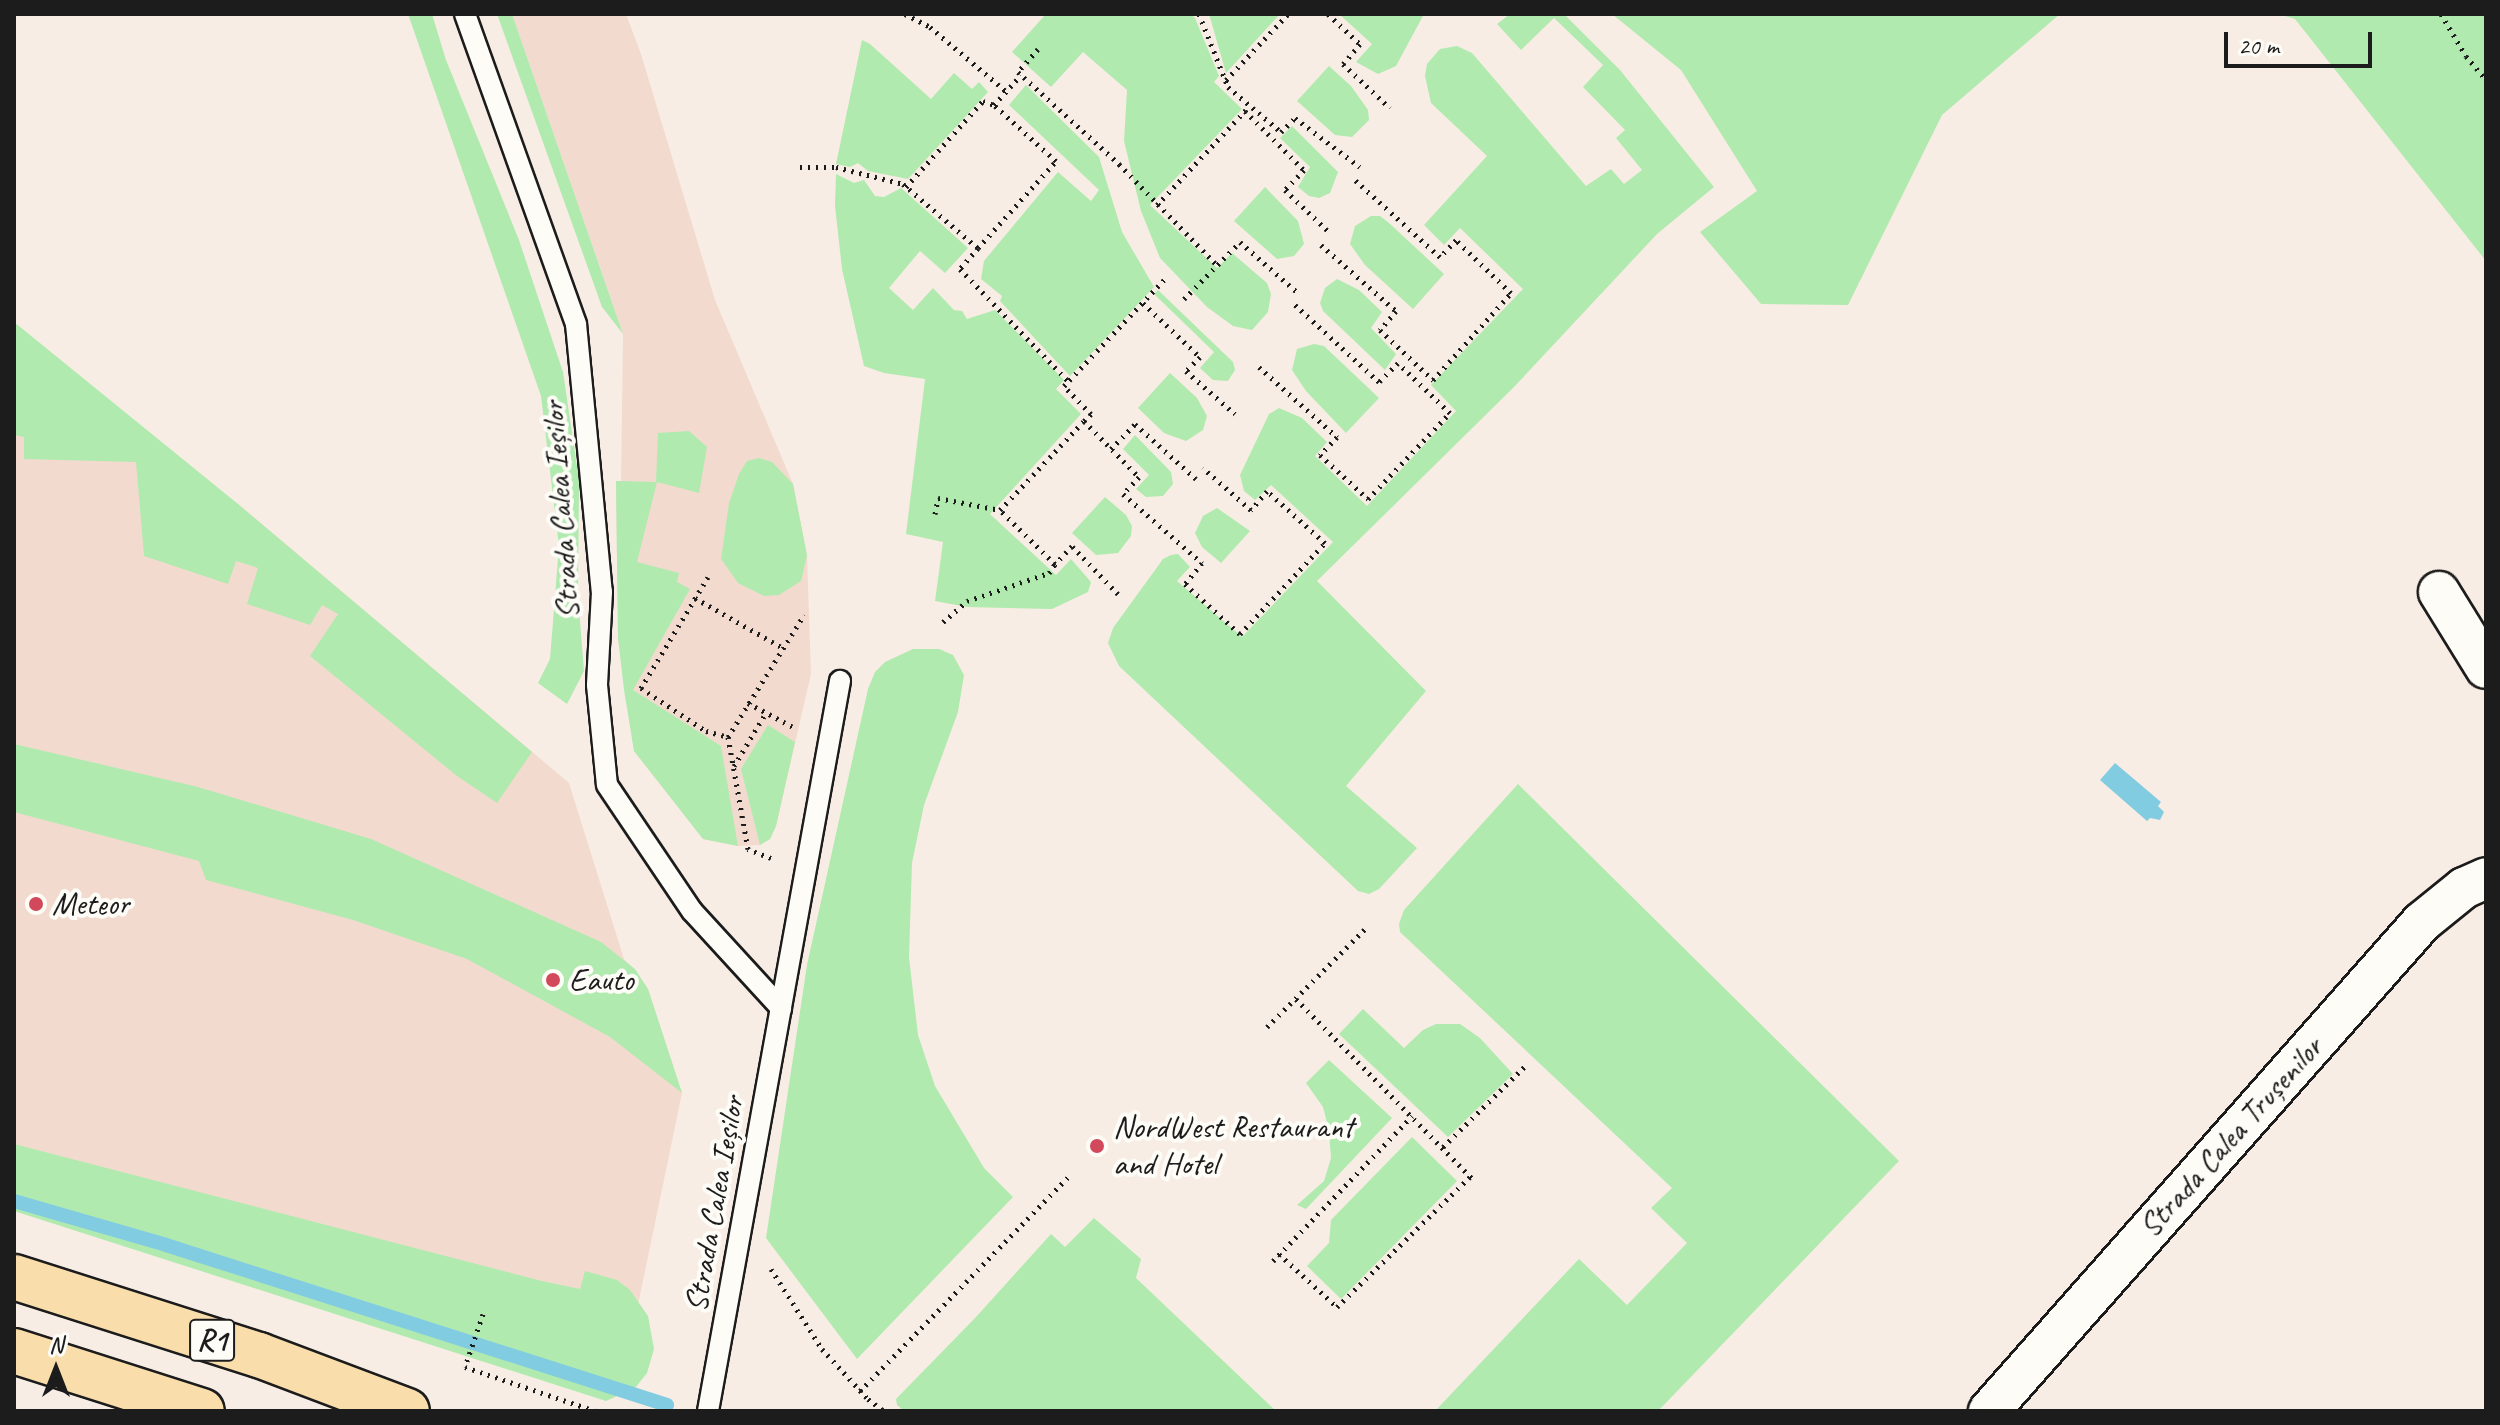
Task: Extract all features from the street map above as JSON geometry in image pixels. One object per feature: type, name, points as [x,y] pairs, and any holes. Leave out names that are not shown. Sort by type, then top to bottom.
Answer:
[{"type":"highway","name":"R1","points":[[14,1277],[259,1355],[407,1411]]},
{"type":"highway","name":"R1","points":[[14,1351],[202,1411]]},
{"type":"street","points":[[2439,592],[2486,668]]},
{"type":"street","name":"Strada Calea Trușenilor","points":[[1989,1411],[2422,922],[2464,888],[2486,878]]},
{"type":"lane","name":"Strada Calea Ieșilor","points":[[465,14],[576,324],[602,592],[597,685],[607,785],[692,911],[781,1008]]},
{"type":"lane","name":"Strada Calea Ieșilor","points":[[708,1411],[840,681]]},
{"type":"path","points":[[905,14],[930,27],[1007,92]]},
{"type":"path","points":[[1199,14],[1228,87],[1281,132],[1295,118],[1360,167]]},
{"type":"path","points":[[1226,80],[1288,14]]},
{"type":"path","points":[[1328,14],[1360,44],[1343,64],[1390,108]]},
{"type":"path","points":[[2441,14],[2466,56],[2486,80]]},
{"type":"path","points":[[1038,49],[1018,72],[1119,164],[1217,265]]},
{"type":"path","points":[[994,105],[1021,75]]},
{"type":"path","points":[[906,187],[983,101],[994,105],[1056,161],[960,269],[1069,382]]},
{"type":"path","points":[[1157,205],[1250,106]]},
{"type":"path","points":[[1245,111],[1304,170],[1285,190],[1328,231]]},
{"type":"path","points":[[800,167],[855,171],[906,187],[978,248]]},
{"type":"path","points":[[1321,245],[1396,311],[1380,330],[1433,380],[1511,293],[1456,240],[1440,257],[1354,179]]},
{"type":"path","points":[[1184,299],[1240,242],[1297,292]]},
{"type":"path","points":[[1000,510],[1091,414],[1064,386],[1165,279]]},
{"type":"path","points":[[1259,367],[1337,437],[1320,455],[1368,499],[1450,413],[1398,363],[1379,382],[1292,302]]},
{"type":"path","points":[[1143,303],[1200,357],[1186,371],[1235,414]]},
{"type":"path","points":[[1084,421],[1139,477],[1123,494],[1202,563],[1185,584],[1240,634],[1325,543],[1267,491],[1251,510],[1203,468]]},
{"type":"path","points":[[1111,449],[1135,424],[1196,479]]},
{"type":"path","points":[[935,514],[938,498],[1000,510],[1055,564]]},
{"type":"path","points":[[943,622],[967,601],[1049,573],[1072,546],[1118,594]]},
{"type":"path","points":[[708,577],[641,688],[706,731],[728,737]]},
{"type":"path","points":[[695,598],[783,648]]},
{"type":"path","points":[[804,615],[728,737],[748,849],[805,870]]},
{"type":"path","points":[[748,703],[828,746]]},
{"type":"path","points":[[733,767],[766,713]]},
{"type":"path","points":[[1267,1027],[1367,927]]},
{"type":"path","points":[[1279,1254],[1337,1307],[1473,1178],[1296,999]]},
{"type":"path","points":[[1443,1147],[1525,1066]]},
{"type":"path","points":[[1273,1261],[1412,1116]]},
{"type":"path","points":[[860,1391],[1069,1176]]},
{"type":"path","points":[[742,1223],[822,1349],[860,1391],[884,1411]]},
{"type":"path","points":[[483,1314],[465,1367],[596,1411]]},
{"type":"shaded area","points":[[512,14],[626,14],[641,54],[715,300],[793,484],[807,555],[811,674],[776,826],[770,839],[760,845],[738,846],[703,839],[634,751],[618,638],[616,481],[621,481],[623,334]]},
{"type":"shaded area","points":[[14,430],[137,462],[238,504],[569,783],[624,959],[648,989],[682,1093],[638,1305],[613,1359],[14,1163]]},
{"type":"green space","points":[[408,14],[432,14],[446,60],[519,240],[563,372],[579,480],[578,596],[584,671],[567,704],[538,683],[550,659],[559,546],[541,396]]},
{"type":"green space","points":[[497,14],[512,14],[623,334],[602,307]]},
{"type":"green space","points":[[1046,14],[1191,14],[1195,18],[1219,76],[1214,82],[1242,109],[1150,205],[1217,268],[1232,253],[1267,283],[1271,294],[1268,312],[1252,330],[1233,326],[1207,307],[1160,258],[1141,211],[1124,141],[1127,90],[1083,52],[1051,87],[1012,52]]},
{"type":"green space","points":[[1209,14],[1280,14],[1226,73]]},
{"type":"green space","points":[[1339,14],[1424,14],[1396,66],[1378,74],[1356,62],[1372,44]]},
{"type":"green space","points":[[1510,14],[1564,14],[1620,70],[1714,187],[1657,234],[1514,387],[1317,581],[1426,691],[1346,786],[1417,848],[1379,889],[1369,894],[1358,891],[1119,666],[1108,643],[1113,628],[1163,559],[1171,555],[1178,554],[1190,567],[1177,581],[1242,637],[1333,542],[1271,485],[1255,500],[1244,491],[1240,475],[1269,414],[1279,408],[1302,418],[1327,442],[1315,456],[1367,506],[1456,411],[1431,385],[1523,289],[1460,228],[1444,245],[1424,225],[1487,156],[1431,103],[1425,76],[1427,64],[1440,49],[1457,46],[1472,53],[1586,186],[1611,169],[1624,184],[1642,170],[1616,138],[1625,130],[1583,87],[1603,65],[1554,18],[1521,50],[1497,24]]},
{"type":"green space","points":[[1612,14],[2060,14],[1942,115],[1848,305],[1761,304],[1700,232],[1757,191],[1681,70]]},
{"type":"green space","points":[[2278,14],[2486,14],[2486,261],[2295,19]]},
{"type":"green space","points":[[862,40],[931,99],[954,73],[972,89],[979,82],[988,92],[908,179],[868,171],[858,163],[850,167],[836,164]]},
{"type":"green space","points":[[1329,66],[1351,86],[1368,110],[1369,120],[1352,137],[1335,135],[1297,101]]},
{"type":"green space","points":[[1026,85],[1099,157],[1122,232],[1154,287],[1070,376],[1000,301],[1002,296],[981,279],[984,261],[1058,172],[1091,201],[1099,190],[1009,105]]},
{"type":"green space","points":[[1292,126],[1338,172],[1330,193],[1319,198],[1309,196],[1298,187],[1310,167],[1280,138]]},
{"type":"green space","points":[[836,174],[854,183],[864,180],[875,196],[884,197],[901,188],[968,248],[945,273],[920,251],[889,288],[913,310],[933,288],[954,310],[962,311],[967,319],[995,310],[1064,380],[1056,389],[1081,414],[990,514],[1056,575],[1071,559],[1091,582],[1088,592],[1052,609],[967,607],[935,601],[943,542],[906,534],[925,379],[884,373],[864,366],[842,269],[835,206]]},
{"type":"green space","points":[[1265,187],[1298,221],[1304,244],[1294,256],[1277,259],[1234,221]]},
{"type":"green space","points":[[1371,216],[1380,216],[1389,223],[1444,274],[1413,309],[1365,265],[1350,244],[1355,226]]},
{"type":"green space","points":[[1337,279],[1359,290],[1382,312],[1371,328],[1396,354],[1385,370],[1323,311],[1320,303],[1325,288]]},
{"type":"green space","points":[[1158,290],[1233,362],[1235,370],[1228,381],[1213,380],[1200,368],[1214,352],[1154,294]]},
{"type":"green space","points":[[14,322],[238,504],[532,752],[497,803],[457,776],[310,656],[338,614],[322,605],[310,625],[247,604],[258,568],[236,561],[228,584],[144,556],[136,462],[24,459],[24,437],[14,435]]},
{"type":"green space","points":[[1314,344],[1324,346],[1379,398],[1346,433],[1306,391],[1292,370],[1297,349]]},
{"type":"green space","points":[[1170,373],[1197,398],[1207,416],[1203,430],[1186,441],[1164,433],[1138,408]]},
{"type":"green space","points":[[689,431],[707,447],[699,493],[657,482],[637,562],[679,573],[677,582],[690,589],[633,690],[721,746],[738,846],[703,839],[634,751],[624,690],[618,638],[616,481],[656,482],[658,433]]},
{"type":"green space","points":[[1135,435],[1171,472],[1173,484],[1163,496],[1146,497],[1136,489],[1149,475],[1123,449]]},
{"type":"green space","points":[[759,458],[772,462],[793,484],[807,555],[801,581],[779,595],[764,596],[738,583],[721,559],[729,503],[739,474],[747,461]]},
{"type":"green space","points":[[1105,497],[1126,515],[1132,526],[1131,536],[1118,553],[1096,555],[1072,533]]},
{"type":"green space","points":[[1217,508],[1250,531],[1221,563],[1202,547],[1195,533],[1203,516]]},
{"type":"green space","points":[[913,649],[939,649],[953,655],[964,675],[958,712],[924,805],[912,863],[909,957],[918,1035],[935,1086],[984,1168],[1013,1197],[857,1359],[766,1238],[807,965],[868,689],[875,672],[885,662]]},
{"type":"green space","points":[[768,725],[795,742],[776,826],[770,839],[760,845],[741,769]]},
{"type":"green space","points":[[14,744],[198,787],[371,839],[601,942],[635,969],[648,989],[682,1093],[610,1037],[467,959],[353,920],[206,880],[199,861],[14,812]]},
{"type":"green space","points":[[1518,784],[1899,1161],[1658,1411],[1435,1411],[1579,1259],[1627,1305],[1687,1243],[1651,1208],[1672,1188],[1400,932],[1399,924],[1404,910]]},
{"type":"green space","points":[[1363,1009],[1404,1048],[1423,1030],[1436,1024],[1460,1024],[1480,1038],[1513,1074],[1448,1137],[1339,1034]]},
{"type":"green space","points":[[1329,1060],[1392,1118],[1306,1209],[1297,1205],[1324,1181],[1331,1158],[1323,1107],[1306,1083]]},
{"type":"green space","points":[[1412,1137],[1457,1181],[1341,1299],[1307,1266],[1329,1243],[1331,1220]]},
{"type":"green space","points":[[14,1144],[542,1281],[580,1289],[585,1271],[617,1280],[630,1290],[648,1316],[654,1349],[647,1373],[635,1388],[606,1401],[14,1211]]},
{"type":"green space","points":[[1094,1218],[1141,1259],[1136,1278],[1276,1411],[904,1411],[897,1405],[896,1399],[1051,1234],[1065,1247]]},
{"type":"water","points":[[2115,763],[2161,802],[2158,806],[2164,812],[2160,820],[2150,818],[2147,821],[2100,780]]},
{"type":"waterway","points":[[14,1201],[166,1245],[667,1405]]},
{"type":"place","name":"Meteor","points":[[36,904]]},
{"type":"place","name":"Eauto","points":[[553,980]]},
{"type":"place","name":"NordWest Restaurant and Hotel","points":[[1097,1146]]}]
